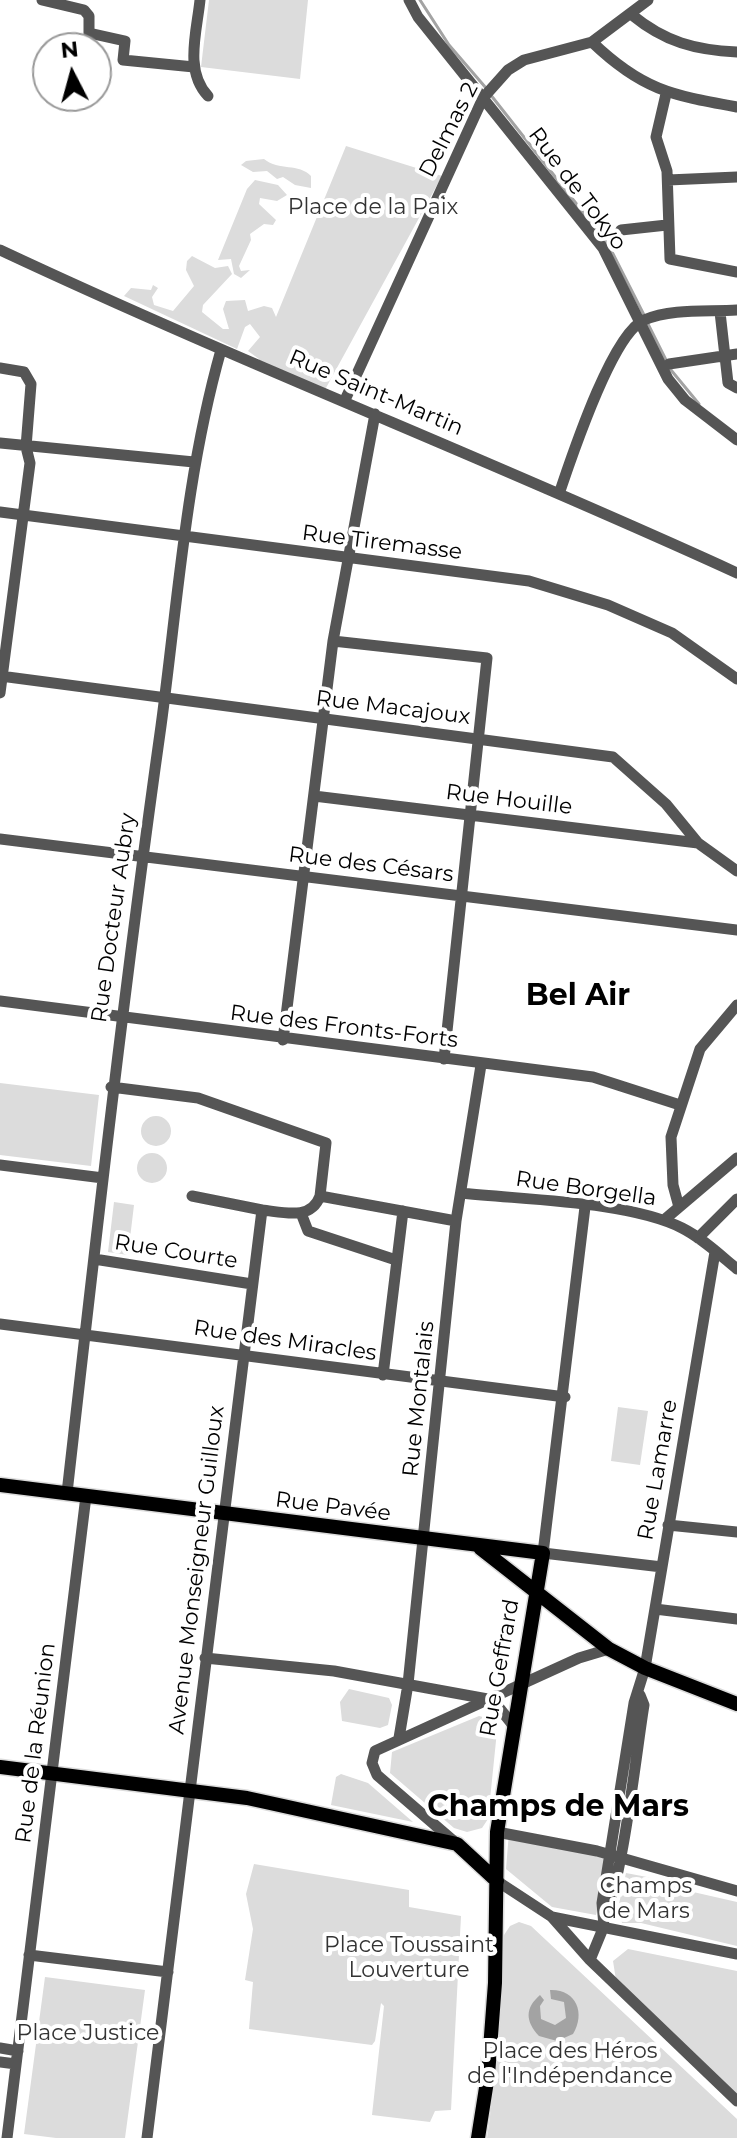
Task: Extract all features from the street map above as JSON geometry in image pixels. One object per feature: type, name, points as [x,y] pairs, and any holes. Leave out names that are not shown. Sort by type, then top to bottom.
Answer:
[{"type":"main road","name":"Rue Pavée","points":[[0,1485],[543,1553]]},
{"type":"main road","points":[[479,1547],[609,1649],[645,1668],[737,1704]]},
{"type":"main road","name":"Rue Geffrard","points":[[478,2138],[487,2086],[494,1997],[497,1832],[512,1724],[543,1553]]},
{"type":"main road","points":[[0,1767],[247,1798],[457,1844],[497,1881]]},
{"type":"street","points":[[42,0],[84,10],[89,16],[89,33],[125,41],[123,60],[194,67]]},
{"type":"street","points":[[200,0],[194,67],[198,86],[208,96]]},
{"type":"street","name":"Rue de Tokyo","points":[[409,0],[418,17],[603,248],[643,320],[668,379],[685,400],[737,440]]},
{"type":"street","name":"Delmas 2","points":[[345,400],[483,98],[508,70],[539,53],[592,42],[648,0]]},
{"type":"street","points":[[632,15],[650,29],[686,47],[737,52]]},
{"type":"street","points":[[592,42],[614,63],[666,94],[737,107]]},
{"type":"street","points":[[666,94],[656,137],[668,180],[670,259],[737,272]]},
{"type":"street","points":[[668,180],[737,177]]},
{"type":"street","points":[[621,230],[667,225]]},
{"type":"street","name":"Rue Saint-Martin","points":[[0,250],[221,350],[560,491],[737,573]]},
{"type":"street","points":[[560,491],[600,379],[643,320],[737,310]]},
{"type":"street","points":[[720,312],[731,355],[728,383],[737,388]]},
{"type":"street","name":"Rue Docteur Aubry","points":[[67,1493],[111,1087],[164,700],[182,538],[194,462],[221,350]]},
{"type":"street","points":[[669,364],[731,355]]},
{"type":"street","points":[[0,368],[24,372],[29,377],[26,447],[30,463],[0,693]]},
{"type":"street","points":[[283,1040],[333,641],[351,558],[375,414]]},
{"type":"street","points":[[0,443],[26,447],[71,447],[194,462]]},
{"type":"street","name":"Rue Tiremasse","points":[[0,512],[529,581],[595,601],[672,633],[737,679]]},
{"type":"street","points":[[333,641],[487,658],[444,1059]]},
{"type":"street","name":"Rue Macajoux","points":[[1,676],[164,700],[613,757],[666,804],[698,843],[737,871]]},
{"type":"street","name":"Rue Houille","points":[[314,796],[698,843]]},
{"type":"street","name":"Rue des Césars","points":[[0,839],[737,930]]},
{"type":"street","name":"Rue des Fronts-Forts","points":[[0,1001],[283,1040],[593,1077],[680,1105]]},
{"type":"street","points":[[679,1207],[673,1185],[671,1137],[680,1105],[706,1039],[737,1005]]},
{"type":"street","name":"Rue Montalais","points":[[399,1738],[408,1684],[442,1382],[456,1221],[481,1065]]},
{"type":"street","points":[[111,1087],[198,1098],[326,1143],[320,1196],[314,1207],[301,1213],[262,1210],[192,1196]]},
{"type":"street","points":[[664,1220],[737,1158]]},
{"type":"street","points":[[0,1165],[103,1178]]},
{"type":"street","name":"Rue Borgella","points":[[462,1193],[585,1207],[664,1220],[698,1238],[737,1269]]},
{"type":"street","points":[[320,1196],[456,1221]]},
{"type":"street","points":[[698,1238],[737,1199]]},
{"type":"street","name":"Rue Geffrard","points":[[543,1553],[565,1397],[585,1207]]},
{"type":"street","name":"Avenue Monseigneur Guilloux","points":[[147,2138],[262,1210]]},
{"type":"street","points":[[383,1375],[403,1211]]},
{"type":"street","points":[[301,1213],[305,1228],[315,1235],[396,1260]]},
{"type":"street","name":"Rue Lamarre","points":[[590,1960],[604,1926],[602,1903],[614,1858],[634,1703],[640,1695],[645,1668],[715,1252]]},
{"type":"street","name":"Rue Courte","points":[[94,1259],[252,1284]]},
{"type":"street","name":"Rue des Miracles","points":[[0,1324],[245,1353],[383,1375],[565,1397]]},
{"type":"street","name":"Rue de la Réunion","points":[[7,2138],[86,1496]]},
{"type":"street","points":[[668,1525],[737,1532]]},
{"type":"street","name":"Rue Pavée","points":[[543,1553],[662,1567]]},
{"type":"street","points":[[655,1609],[737,1619]]},
{"type":"street","points":[[457,1844],[380,1778],[372,1759],[378,1748],[493,1700],[579,1658],[609,1649]]},
{"type":"street","points":[[205,1658],[334,1671],[493,1700],[512,1724]]},
{"type":"street","points":[[497,1832],[597,1851],[737,1891]]},
{"type":"street","points":[[497,1881],[552,1917],[590,1960],[737,2101]]},
{"type":"street","points":[[552,1917],[737,1954]]},
{"type":"street","points":[[29,1955],[168,1972]]},
{"type":"street","points":[[0,2048],[18,2051]]},
{"type":"street","points":[[0,2062],[16,2064]]},
{"type":"green space","points":[[209,0],[308,0],[300,79],[201,67]]},
{"type":"green space","name":"Place de la Paix","points":[[346,146],[442,176],[321,397],[258,364],[259,359],[248,351],[260,337],[250,324],[245,327],[237,349],[124,296],[131,288],[151,290],[153,285],[158,288],[152,297],[154,305],[173,311],[194,286],[186,270],[187,261],[192,256],[215,268],[228,266],[232,274],[203,305],[202,312],[223,329],[229,329],[223,309],[226,301],[245,300],[248,311],[264,306],[272,308],[276,317]]},
{"type":"green space","points":[[264,159],[306,172],[311,176],[311,188],[295,185],[283,177],[277,179],[267,171],[253,172],[241,165],[246,161]]},
{"type":"green space","points":[[255,180],[278,185],[287,195],[277,201],[260,198],[259,204],[276,220],[273,225],[264,224],[250,234],[251,240],[239,266],[241,271],[250,270],[241,278],[234,274],[231,259],[218,260],[247,189]]},
{"type":"green space","points":[[0,1083],[99,1095],[91,1166],[0,1155]]},
{"type":"green space","points":[[156,1116],[166,1121],[171,1131],[166,1141],[156,1146],[146,1141],[141,1131],[146,1121]]},
{"type":"green space","points":[[152,1153],[163,1157],[167,1168],[163,1179],[152,1183],[141,1179],[137,1168],[141,1157]]},
{"type":"green space","points":[[114,1202],[134,1205],[128,1255],[108,1252]]},
{"type":"green space","points":[[618,1407],[648,1411],[640,1465],[611,1461]]},
{"type":"green space","points":[[349,1689],[389,1698],[392,1705],[388,1725],[380,1728],[342,1721],[340,1702]]},
{"type":"green space","points":[[479,1716],[491,1719],[497,1731],[488,1819],[482,1828],[467,1832],[454,1828],[390,1773],[392,1752]]},
{"type":"green space","points":[[341,1774],[368,1783],[413,1822],[331,1805],[336,1777]]},
{"type":"green space","points":[[509,1832],[610,1860],[596,1915],[552,1907],[506,1869]]},
{"type":"green space","name":"Place Toussaint Louverture","points":[[254,1864],[409,1890],[409,1907],[461,1916],[451,2110],[435,2111],[430,2122],[372,2115],[384,2006],[381,2003],[372,2045],[249,2029],[253,1982],[245,1980],[253,1929],[246,1894]]},
{"type":"green space","name":"Champs de Mars","points":[[626,1873],[673,1882],[680,1889],[737,1902],[737,1946],[641,1923],[622,1923],[618,1908]]},
{"type":"green space","name":"Place des Héros de l'Indépendance","points":[[519,1922],[531,1926],[737,2119],[737,2138],[487,2138],[496,2072],[504,1935],[510,1926]]},
{"type":"green space","points":[[628,1949],[737,1971],[737,2095],[616,1980],[613,1961]]},
{"type":"green space","name":"Place Justice","points":[[45,1977],[145,1990],[125,2138],[56,2138],[24,2134]]},
{"type":"shaded area","points":[[550,1990],[572,1998],[579,2018],[573,2034],[557,2041],[539,2036],[529,2020],[529,2010],[540,1995],[544,2000],[540,2006],[541,2019],[555,2025],[566,2018],[564,2002],[551,1999]]},
{"type":"waterway","points":[[420,0],[449,45],[486,88]]},
{"type":"waterway","points":[[490,94],[608,244],[645,317]]},
{"type":"waterway","points":[[648,324],[671,370],[699,404]]},
{"type":"district","name":"Bel Air","points":[[578,996]]},
{"type":"district","name":"Champs de Mars","points":[[558,1807]]}]
